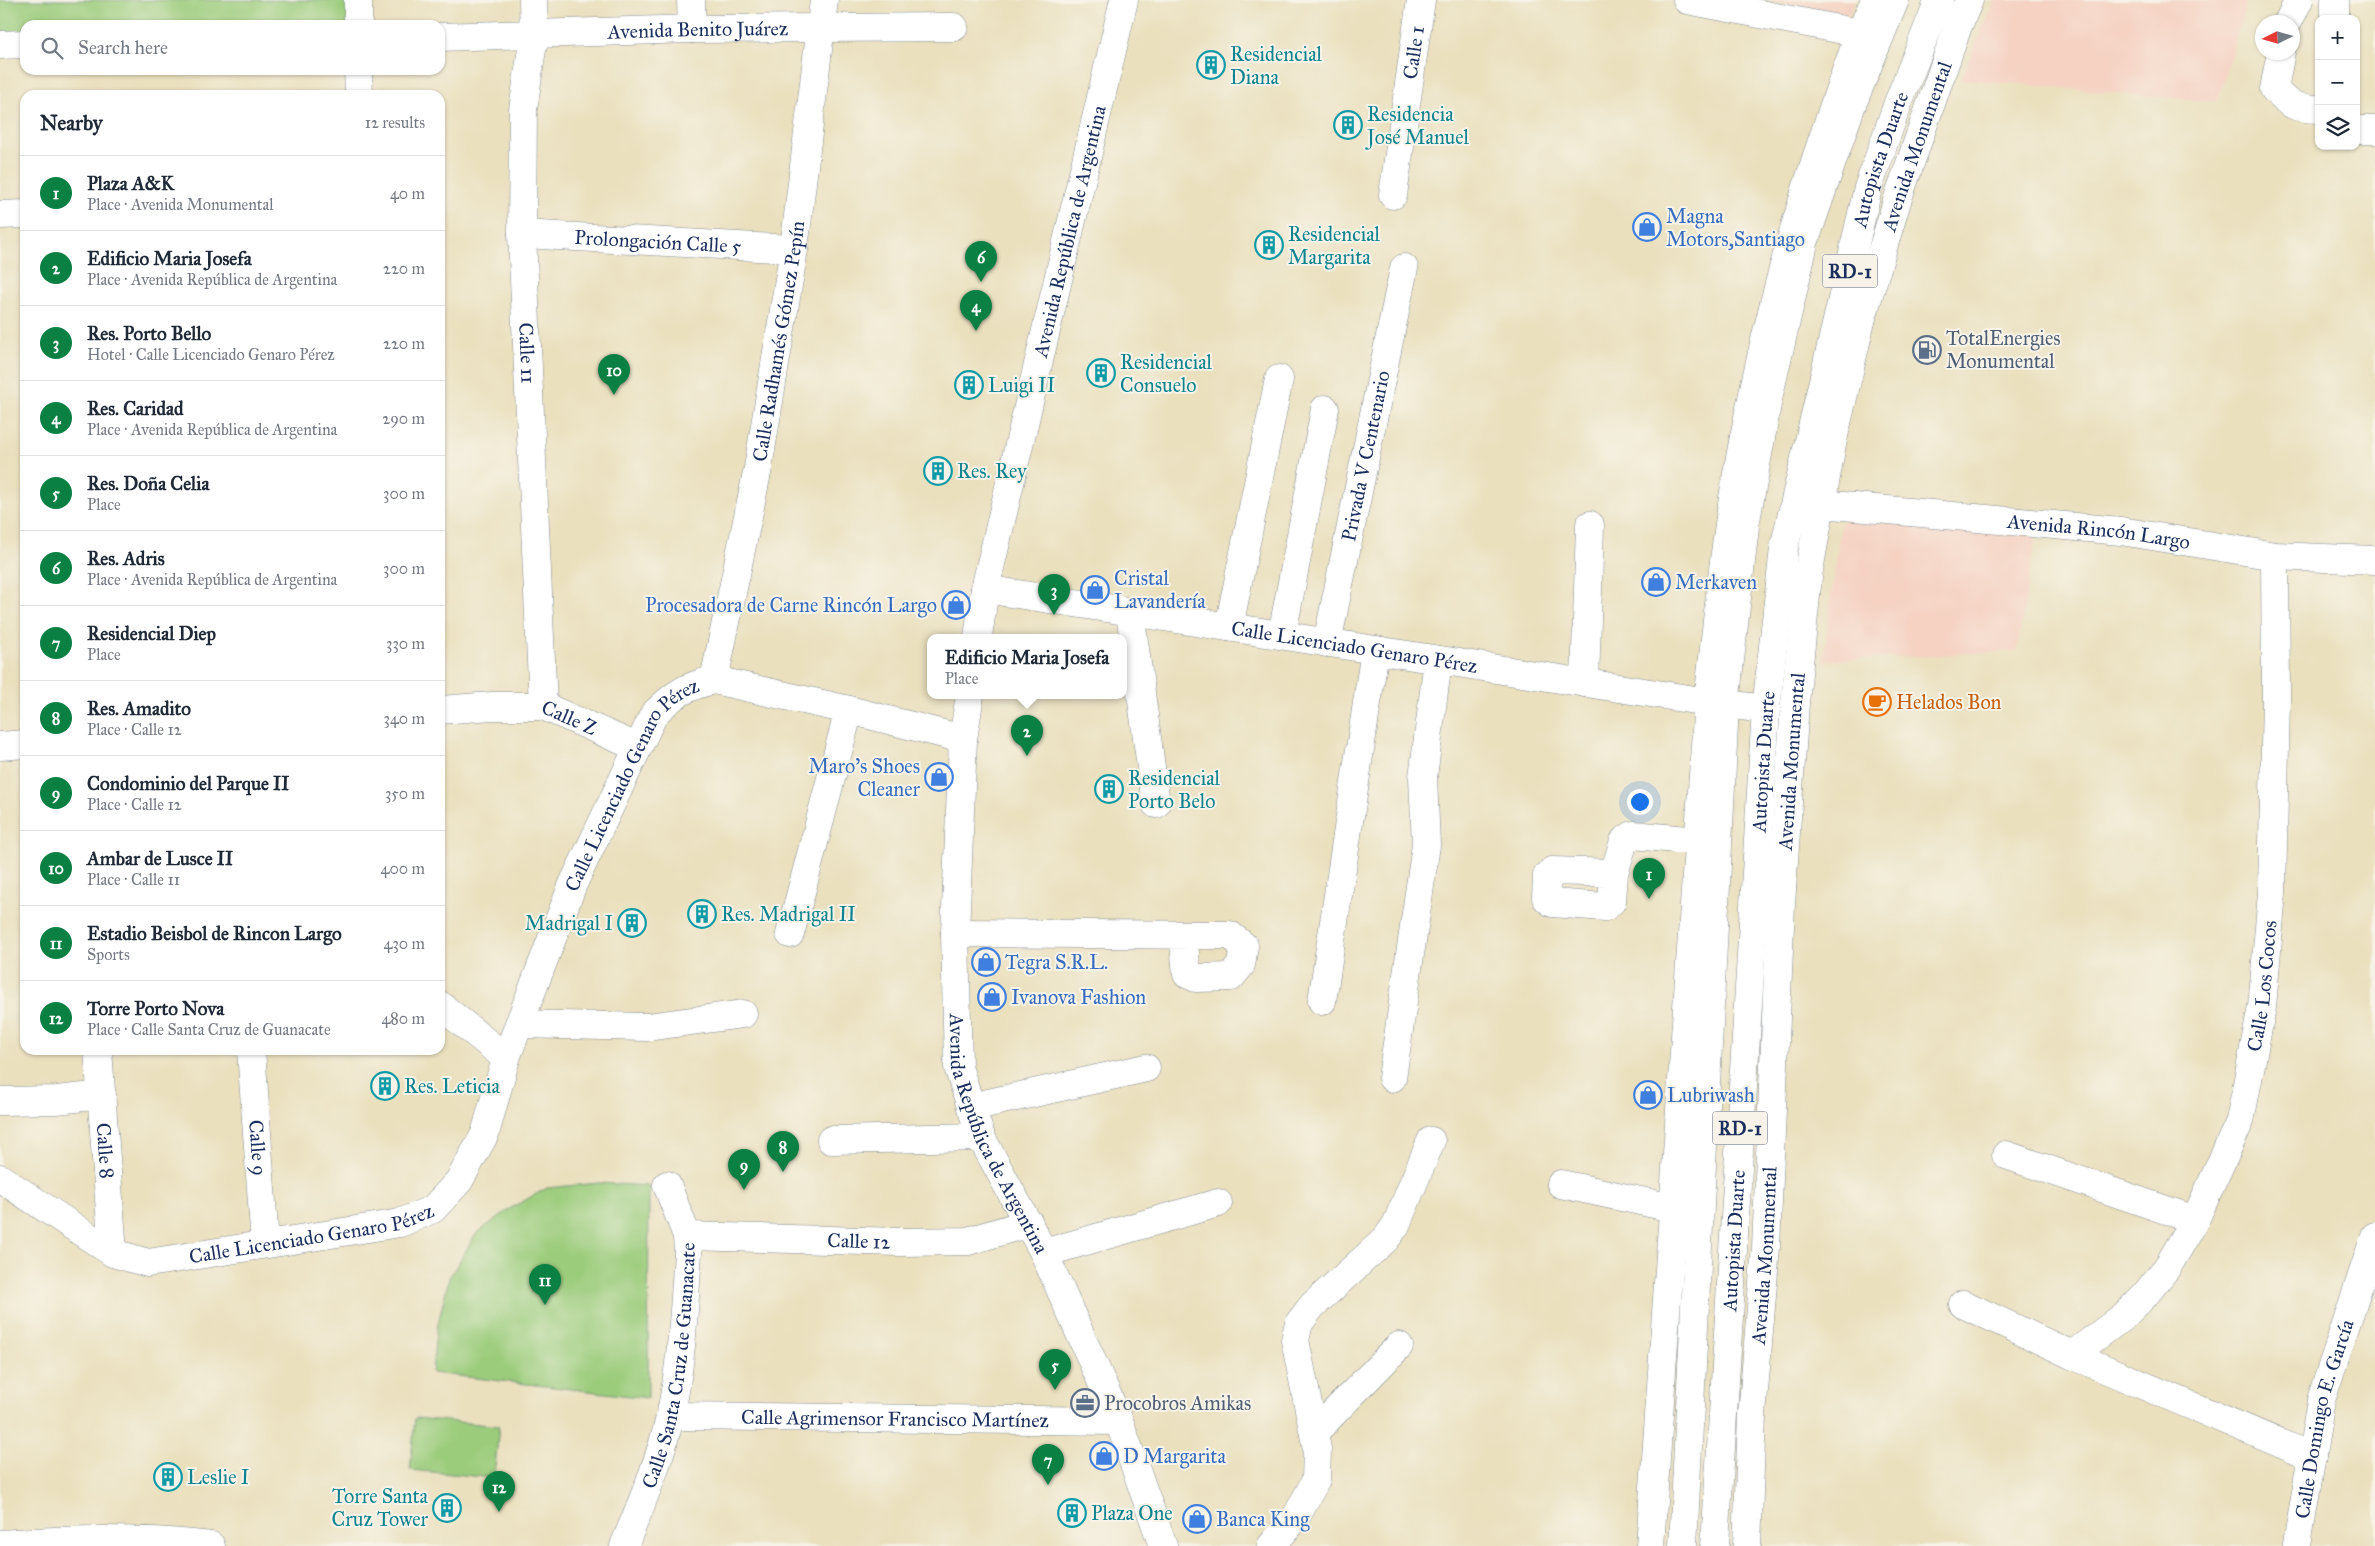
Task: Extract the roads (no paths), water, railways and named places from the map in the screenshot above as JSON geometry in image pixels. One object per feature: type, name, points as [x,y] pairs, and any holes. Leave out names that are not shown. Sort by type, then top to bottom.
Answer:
[{"type":"main road","points":[[358,0],[358,20]]},
{"type":"main road","name":"Calle 11","points":[[533,0],[534,36],[523,110],[522,234],[529,427],[543,706]]},
{"type":"main road","points":[[691,0],[692,30]]},
{"type":"main road","name":"Calle Radhamés Gómez Pepín","points":[[714,680],[758,468],[794,249],[824,0]]},
{"type":"main road","name":"Avenida República de Argentina","points":[[978,634],[985,589],[1124,0]]},
{"type":"main road","name":"Calle 1","points":[[1393,195],[1421,0]]},
{"type":"main road","points":[[1686,0],[1860,33]]},
{"type":"main road","points":[[1650,1546],[1698,841],[1716,703],[1722,575],[1743,437],[1781,272],[1819,149],[1860,33],[1875,0]]},
{"type":"main road","name":"Autopista Duarte","points":[[1684,1546],[1716,703],[1768,399],[1804,243],[1851,107],[1895,0]]},
{"type":"main road","name":"Autopista Duarte","points":[[1714,1546],[1766,709],[1784,548],[1855,252],[1868,188],[1898,103],[1939,0]]},
{"type":"main road","name":"Avenida Monumental","points":[[1747,1546],[1752,1415],[1766,1247],[1781,904],[1792,741],[1808,576],[1832,444],[1861,321],[1897,201],[1958,26],[1969,0]]},
{"type":"main road","points":[[2292,15],[2299,0]]},
{"type":"main road","points":[[2335,0],[2335,15]]},
{"type":"main road","name":"Avenida Benito Juárez","points":[[445,37],[534,36],[692,30],[954,27]]},
{"type":"main road","points":[[0,45],[20,44]]},
{"type":"main road","points":[[2279,60],[2274,88],[2285,102],[2301,108],[2315,109]]},
{"type":"main road","points":[[358,75],[359,90]]},
{"type":"main road","points":[[2360,130],[2375,130]]},
{"type":"main road","points":[[0,214],[20,214]]},
{"type":"main road","name":"Prolongación Calle 5","points":[[522,234],[794,249]]},
{"type":"main road","points":[[1829,356],[1861,321],[1855,252]]},
{"type":"main road","name":"Privada V Centenario","points":[[1327,643],[1404,268]]},
{"type":"main road","points":[[1229,627],[1279,379]]},
{"type":"main road","points":[[1282,635],[1325,409]]},
{"type":"main road","name":"Avenida Rincón Largo","points":[[1821,504],[2121,531],[2275,556],[2375,560]]},
{"type":"main road","points":[[1585,683],[1590,526]]},
{"type":"main road","name":"Calle Los Cocos","points":[[2072,1356],[2124,1316],[2145,1295],[2168,1266],[2195,1220],[2240,1121],[2262,1007],[2272,893],[2276,698],[2275,556]]},
{"type":"main road","name":"Calle Licenciado Genaro Pérez","points":[[985,589],[1585,683],[1766,709]]},
{"type":"main road","points":[[1130,612],[1156,804]]},
{"type":"main road","points":[[1322,1001],[1375,650]]},
{"type":"main road","points":[[1392,1078],[1426,845],[1424,777],[1438,660]]},
{"type":"main road","name":"Calle Licenciado Genaro Pérez","points":[[0,1178],[113,1253],[148,1263],[400,1223],[433,1209],[459,1181],[485,1134],[506,1058],[572,884],[654,714],[672,696],[694,684],[714,680],[849,710],[963,739]]},
{"type":"main road","name":"Avenida República de Argentina","points":[[969,699],[963,739],[955,933],[958,1067],[981,1137],[1044,1253],[1119,1421],[1163,1546]]},
{"type":"main road","name":"Calle Z","points":[[445,710],[492,706],[543,706],[637,747]]},
{"type":"main road","points":[[790,934],[849,710]]},
{"type":"main road","points":[[0,746],[20,744]]},
{"type":"main road","points":[[1614,873],[1624,841],[1633,835],[1698,841]]},
{"type":"main road","points":[[955,933],[1183,935]]},
{"type":"main road","points":[[445,1009],[506,1058]]},
{"type":"main road","points":[[519,1024],[647,1027],[743,1014]]},
{"type":"main road","name":"Calle 8","points":[[98,1055],[113,1253]]},
{"type":"main road","name":"Calle 9","points":[[251,1055],[266,1244]]},
{"type":"main road","points":[[971,1107],[1146,1068]]},
{"type":"main road","points":[[0,1101],[57,1100],[102,1095]]},
{"type":"main road","points":[[832,1140],[981,1137]]},
{"type":"main road","points":[[1271,1546],[1295,1519],[1316,1480],[1317,1449],[1295,1340],[1299,1323],[1312,1306],[1386,1238],[1396,1224],[1431,1141]]},
{"type":"main road","points":[[2006,1155],[2195,1220]]},
{"type":"main road","points":[[1561,1184],[1673,1208]]},
{"type":"main road","name":"Calle Santa Cruz de Guanacate","points":[[624,1546],[662,1448],[679,1368],[688,1253],[687,1236],[667,1185]]},
{"type":"main road","points":[[1044,1253],[1218,1203]]},
{"type":"main road","name":"Calle 12","points":[[687,1236],[900,1242],[968,1241],[1029,1223]]},
{"type":"main road","name":"Calle Domingo E. García","points":[[2297,1546],[2321,1400],[2375,1236]]},
{"type":"main road","points":[[1963,1304],[2072,1356],[2312,1457]]},
{"type":"main road","points":[[1314,1434],[1399,1346]]},
{"type":"main road","name":"Calle Agrimensor Francisco Martínez","points":[[670,1416],[1119,1421]]},
{"type":"main road","points":[[1679,1546],[1685,1496]]},
{"type":"main road","points":[[0,1544],[58,1540],[211,1546]]},
{"type":"place","name":"Residencial Diana","points":[[1211,65]]},
{"type":"place","name":"Residencia José Manuel","points":[[1348,125]]},
{"type":"place","name":"Magna Motors,Santiago","points":[[1647,227]]},
{"type":"place","name":"Residencial Margarita","points":[[1269,245]]},
{"type":"place","name":"Res. Adris","points":[[981,282]]},
{"type":"place","name":"Res. Caridad","points":[[976,331]]},
{"type":"place","name":"TotalEnergies Monumental","points":[[1927,350]]},
{"type":"place","name":"Residencial Consuelo","points":[[1101,373]]},
{"type":"place","name":"Luigi II","points":[[969,385]]},
{"type":"place","name":"Ambar de Lusce II","points":[[614,395]]},
{"type":"place","name":"Res. Rey","points":[[938,471]]},
{"type":"place","name":"Merkaven","points":[[1656,582]]},
{"type":"place","name":"Cristal Lavandería","points":[[1095,590]]},
{"type":"place","name":"Procesadora de Carne Rincón Largo","points":[[956,605]]},
{"type":"place","name":"Res. Porto Bello","points":[[1054,615]]},
{"type":"place","name":"Helados Bon","points":[[1877,702]]},
{"type":"place","name":"Edificio Maria Josefa","points":[[1027,756]]},
{"type":"place","name":"Maro's Shoes Cleaner","points":[[939,777]]},
{"type":"place","name":"Residencial Porto Belo","points":[[1109,789]]},
{"type":"place","name":"Plaza A&K","points":[[1649,899]]},
{"type":"place","name":"Res. Madrigal II","points":[[702,914]]},
{"type":"place","name":"Madrigal I","points":[[632,923]]},
{"type":"place","name":"Tegra S.R.L.","points":[[986,962]]},
{"type":"place","name":"Ivanova Fashion","points":[[992,997]]},
{"type":"place","name":"Res. Leticia","points":[[385,1086]]},
{"type":"place","name":"Lubriwash","points":[[1648,1095]]},
{"type":"place","name":"Res. Amadito","points":[[783,1172]]},
{"type":"place","name":"Condominio del Parque II","points":[[744,1190]]},
{"type":"place","name":"Estadio Beisbol de Rincon Largo","points":[[545,1305]]},
{"type":"place","name":"Res. Doña Celia","points":[[1055,1390]]},
{"type":"place","name":"Procobros Amikas","points":[[1085,1403]]},
{"type":"place","name":"D Margarita","points":[[1104,1456]]},
{"type":"place","name":"Leslie I","points":[[168,1477]]},
{"type":"place","name":"Residencial Diep","points":[[1048,1485]]},
{"type":"place","name":"Torre Santa Cruz Tower","points":[[447,1508]]},
{"type":"place","name":"Torre Porto Nova","points":[[499,1512]]},
{"type":"place","name":"Plaza One","points":[[1072,1513]]},
{"type":"place","name":"Banca King","points":[[1197,1519]]}]
